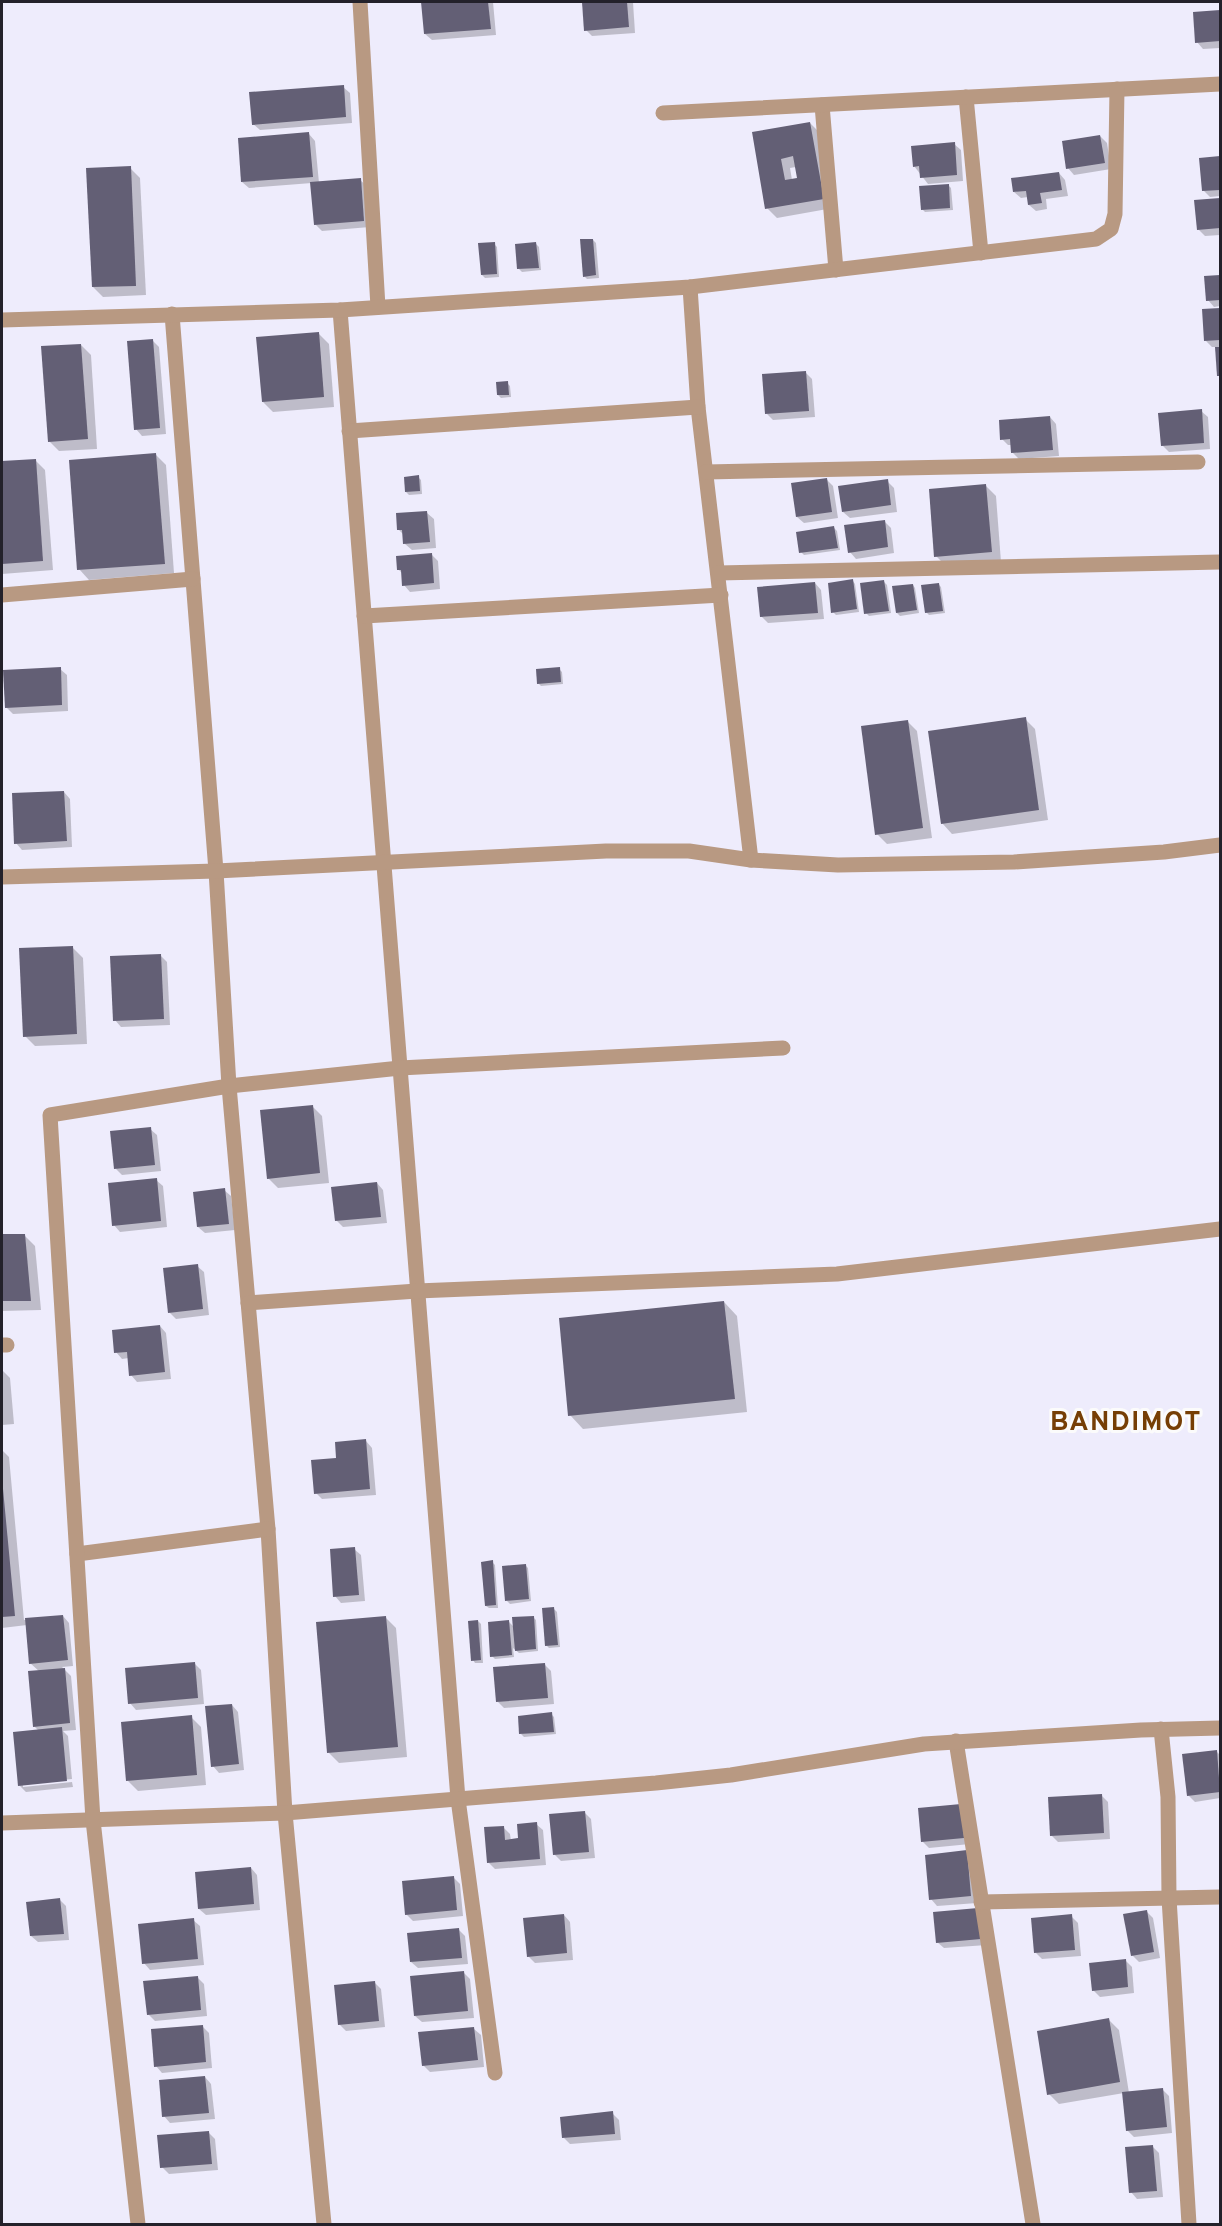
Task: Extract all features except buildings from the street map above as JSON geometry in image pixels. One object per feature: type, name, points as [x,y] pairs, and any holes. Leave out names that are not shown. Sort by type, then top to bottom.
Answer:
[{"type":"street","points":[[360,2],[378,307]]},
{"type":"street","points":[[663,113],[1221,84]]},
{"type":"street","points":[[2,320],[340,310],[690,287],[1096,238],[1111,229],[1115,214],[1117,89]]},
{"type":"street","points":[[966,97],[981,253]]},
{"type":"street","points":[[822,105],[836,270]]},
{"type":"street","points":[[690,287],[698,407],[751,860]]},
{"type":"street","points":[[340,310],[458,1799],[495,2073]]},
{"type":"street","points":[[172,314],[216,871],[229,1086],[268,1528],[285,1813],[324,2224]]},
{"type":"street","points":[[349,430],[698,407]]},
{"type":"street","points":[[706,472],[1198,462]]},
{"type":"street","points":[[718,573],[1221,562]]},
{"type":"street","points":[[2,595],[193,579]]},
{"type":"street","points":[[364,616],[721,595]]},
{"type":"street","points":[[2,877],[216,871],[606,851],[689,851],[751,860],[838,865],[1014,862],[1164,852],[1221,845]]},
{"type":"street","points":[[138,2224],[93,1820],[50,1115],[229,1086],[400,1068],[783,1048]]},
{"type":"street","points":[[248,1304],[417,1291],[837,1274],[1221,1229]]},
{"type":"street","points":[[76,1554],[268,1528]]},
{"type":"street","points":[[2,1823],[285,1813],[731,1775],[832,1757],[956,1741],[1161,1729],[1221,1728]]},
{"type":"street","points":[[1161,1729],[1168,1797],[1169,1898],[1189,2224]]},
{"type":"street","points":[[956,1741],[1033,2224]]},
{"type":"street","points":[[981,1902],[1221,1897]]},
{"type":"district","name":"BANDIMOT","points":[[1126,1423]]}]
